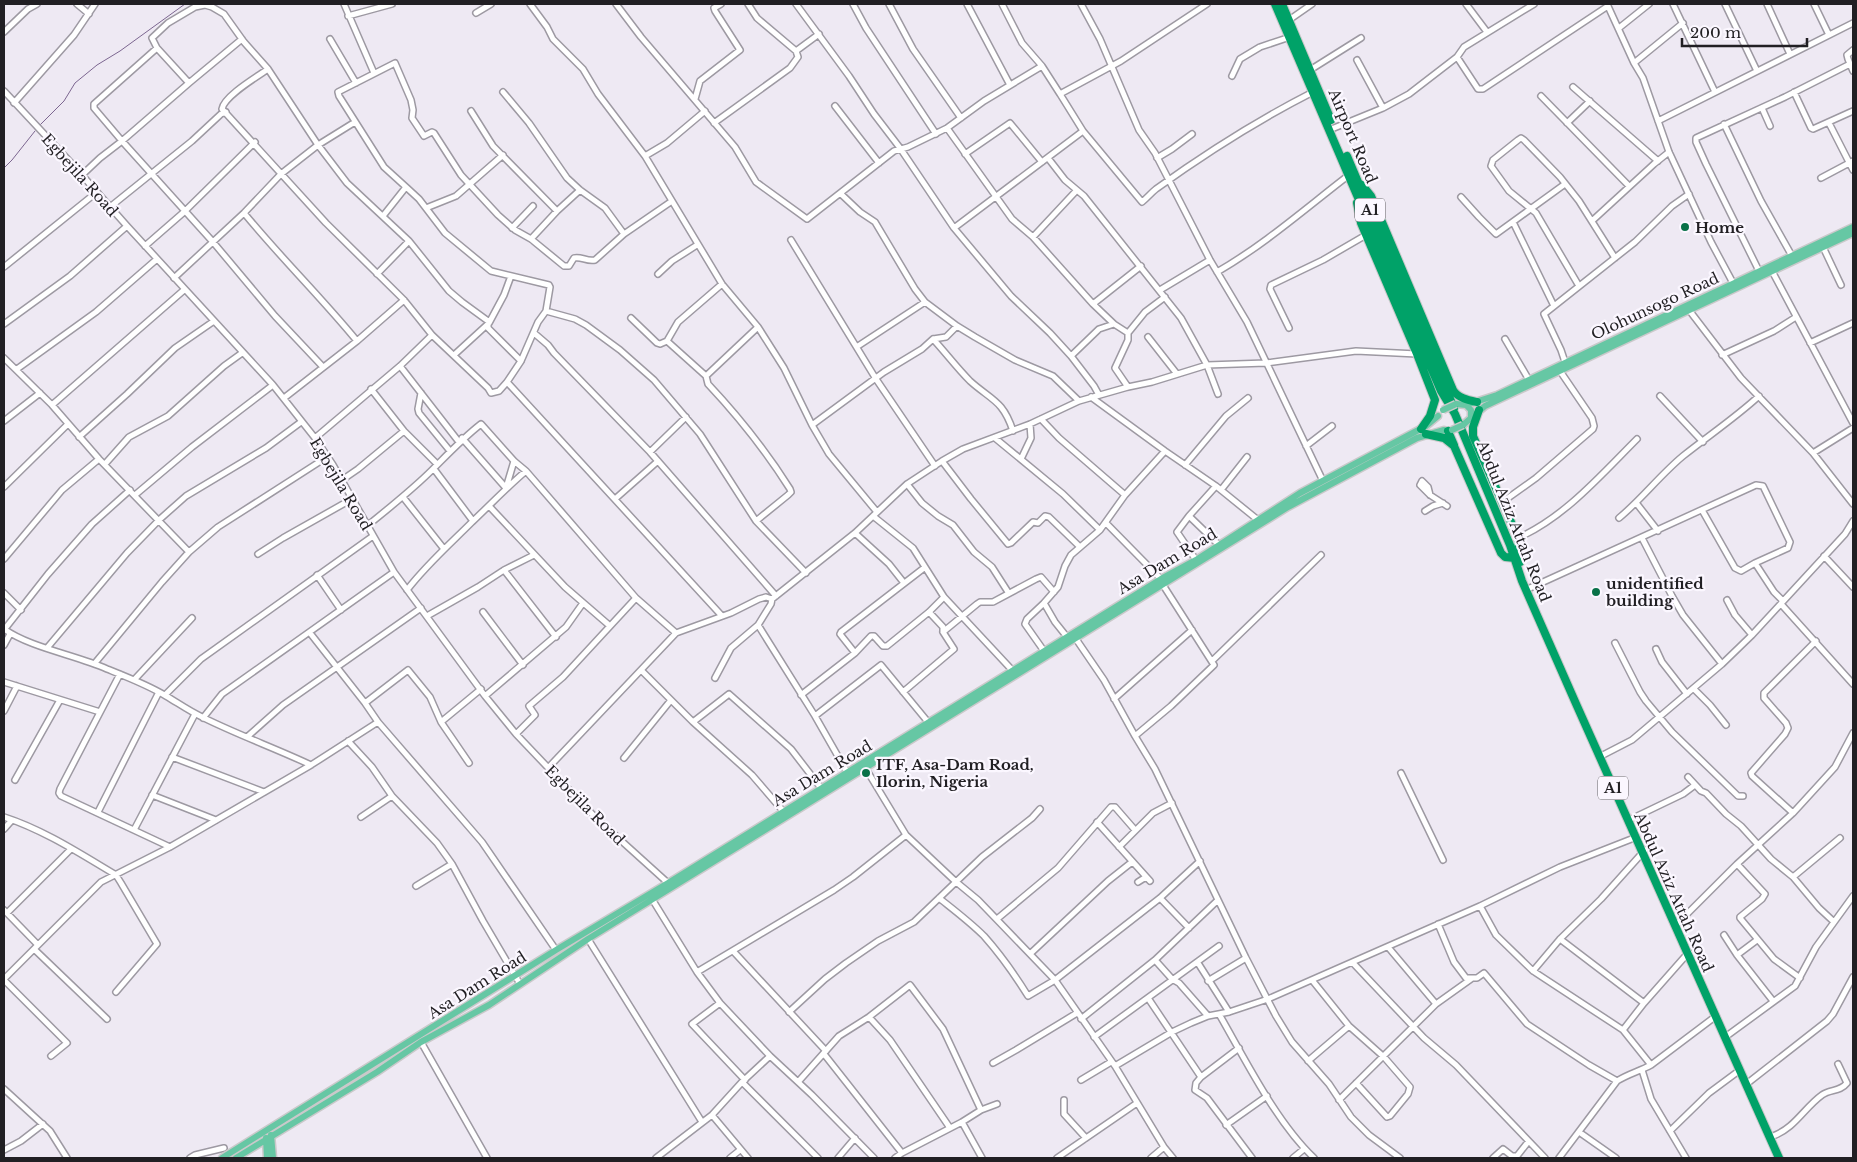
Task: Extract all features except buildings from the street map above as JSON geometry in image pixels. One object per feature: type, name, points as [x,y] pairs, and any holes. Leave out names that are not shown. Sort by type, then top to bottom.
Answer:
[{"type":"highway","name":"Airport Road","points":[[1276,4],[1352,179],[1463,419]]},
{"type":"highway","name":"Airport Road","points":[[1282,4],[1334,128],[1352,179],[1444,399],[1450,408],[1463,419]]},
{"type":"highway","points":[[1352,179],[1360,223],[1435,400],[1423,432],[1444,438],[1454,446]]},
{"type":"highway","points":[[1352,179],[1371,196],[1455,393],[1478,406],[1473,436]]},
{"type":"highway","points":[[1435,400],[1450,408],[1455,393]]},
{"type":"highway","points":[[1448,430],[1501,553],[1506,557],[1517,560],[1518,538],[1473,436],[1463,419]]},
{"type":"highway","name":"Abdul Aziz Attah Road","points":[[1463,419],[1517,560],[1601,756],[1631,819],[1716,1016],[1781,1158]]},
{"type":"highway","name":"Abdul Aziz Attah Road","points":[[1517,560],[1522,581],[1634,838],[1644,851],[1678,923],[1689,952],[1749,1082],[1781,1158]]},
{"type":"main road","name":"Olohunsogo Road","points":[[1450,408],[1478,406],[1560,371],[1733,283],[1853,227]]},
{"type":"main road","name":"Olohunsogo Road","points":[[1463,419],[1478,406],[1565,362],[1690,310],[1853,233]]},
{"type":"main road","points":[[1448,430],[1439,425],[1450,408],[1470,410],[1463,419]]},
{"type":"main road","name":"Asa Dam Road","points":[[236,1158],[422,1042],[489,1005],[588,938],[866,769],[928,722],[1012,670],[1313,493],[1423,432],[1450,408]]},
{"type":"main road","name":"Asa Dam Road","points":[[1188,567],[1218,544],[1323,481],[1423,432],[1448,430],[1463,419]]},
{"type":"main road","name":"Asa Dam Road","points":[[222,1158],[846,772],[897,746],[1076,639],[1162,582]]},
{"type":"main road","points":[[267,1130],[273,1158]]},
{"type":"main road","points":[[272,1147],[281,1131]]},
{"type":"main road","points":[[267,1156],[269,1138]]},
{"type":"main road","points":[[252,1148],[262,1150],[267,1156]]},
{"type":"street","points":[[4,32],[26,6],[37,4]]},
{"type":"street","points":[[77,4],[89,14]]},
{"type":"street","points":[[14,103],[74,35],[95,4]]},
{"type":"street","points":[[344,4],[374,73]]},
{"type":"street","points":[[348,16],[392,4]]},
{"type":"street","points":[[476,13],[491,4]]},
{"type":"street","points":[[530,4],[547,27],[553,39],[582,69],[598,94],[645,156],[722,284],[758,328],[784,368],[812,425],[829,454],[875,514],[913,548],[944,597],[1012,670]]},
{"type":"street","points":[[616,4],[641,37],[695,98],[734,147],[756,182],[803,217],[809,218],[894,151],[908,147],[947,128],[1010,85],[1042,66]]},
{"type":"street","points":[[695,98],[700,81],[740,50],[715,11],[714,8],[720,4]]},
{"type":"street","points":[[714,123],[790,68],[798,57],[796,51],[757,18],[748,4]]},
{"type":"street","points":[[796,4],[900,148],[954,228],[1011,296],[1071,356],[1099,395]]},
{"type":"street","points":[[853,4],[866,28],[936,134]]},
{"type":"street","points":[[889,4],[913,49],[961,118]]},
{"type":"street","points":[[967,4],[1010,85]]},
{"type":"street","points":[[1002,4],[1022,43],[1042,66],[1083,131],[1142,202],[1156,189],[1211,149],[1279,109],[1313,92]]},
{"type":"street","points":[[1081,4],[1100,39],[1135,122],[1157,158],[1210,260],[1247,322],[1323,481]]},
{"type":"street","points":[[1060,94],[1112,67],[1207,4]]},
{"type":"street","points":[[1289,20],[1312,4]]},
{"type":"street","points":[[1466,4],[1487,32]]},
{"type":"street","points":[[1334,128],[1383,108],[1409,94],[1456,56],[1464,47],[1534,4]]},
{"type":"street","points":[[1619,28],[1649,4]]},
{"type":"street","points":[[1674,4],[1715,92]]},
{"type":"street","points":[[1725,4],[1757,71]]},
{"type":"street","points":[[1767,4],[1790,54]]},
{"type":"street","points":[[1814,4],[1829,35]]},
{"type":"street","points":[[1456,56],[1478,89],[1483,89],[1608,5],[1642,78],[1670,152],[1733,283]]},
{"type":"street","points":[[189,83],[157,48],[152,38],[168,23],[195,7],[212,7],[224,14],[242,39],[268,69],[318,145],[347,183],[409,241],[449,291],[485,318],[489,323],[488,328],[521,361]]},
{"type":"street","points":[[1634,63],[1683,23]]},
{"type":"street","points":[[1658,121],[1853,23]]},
{"type":"street","points":[[796,51],[819,34]]},
{"type":"street","points":[[1232,76],[1240,59],[1260,47],[1290,37]]},
{"type":"street","points":[[1310,70],[1361,38]]},
{"type":"street","points":[[82,175],[242,39]]},
{"type":"street","points":[[330,39],[356,83]]},
{"type":"street","points":[[157,48],[94,104],[94,108],[184,212],[213,242],[275,316],[323,367]]},
{"type":"street","points":[[1853,50],[1847,54],[1853,71]]},
{"type":"street","points":[[1358,60],[1383,108]]},
{"type":"street","points":[[268,69],[224,103],[222,108],[255,142],[281,174],[404,300],[432,335],[491,393],[499,391],[521,361],[546,311],[550,286],[491,271],[445,233],[426,208],[384,167],[338,92],[395,63],[411,100],[412,118],[424,136],[434,132],[461,175],[512,228],[531,239],[567,267],[574,258],[579,257],[589,261],[595,260],[624,234],[672,201]]},
{"type":"street","points":[[1759,271],[1696,142],[1696,138],[1762,108],[1850,64]]},
{"type":"street","points":[[1573,87],[1658,161]]},
{"type":"street","name":"Egbejila Road","points":[[4,91],[284,398],[315,438],[342,480],[394,572],[485,696],[516,734],[595,817],[668,883]]},
{"type":"street","points":[[503,92],[529,123],[567,178],[605,208],[624,234]]},
{"type":"street","points":[[1794,92],[1811,128],[1815,129],[1853,111]]},
{"type":"street","points":[[1541,96],[1629,186]]},
{"type":"street","points":[[1567,123],[1590,101]]},
{"type":"street","points":[[835,106],[880,163]]},
{"type":"street","points":[[1762,108],[1770,126]]},
{"type":"street","points":[[471,110],[493,146],[557,211]]},
{"type":"street","points":[[645,156],[667,143],[705,111]]},
{"type":"street","points":[[110,207],[192,141],[221,114],[226,112]]},
{"type":"street","points":[[174,278],[244,213],[281,174],[318,145],[355,122]]},
{"type":"street","points":[[965,154],[1010,123],[1042,162]]},
{"type":"street","points":[[1829,123],[1851,162],[1853,170]]},
{"type":"street","points":[[1724,124],[1765,209],[1792,256]]},
{"type":"street","points":[[947,128],[1012,219],[1033,237],[1093,304],[1114,324],[1128,333]]},
{"type":"street","points":[[954,228],[1083,131]]},
{"type":"street","points":[[1157,158],[1192,134]]},
{"type":"street","points":[[1578,286],[1532,208],[1509,191],[1492,166],[1493,160],[1518,140],[1521,138],[1524,140],[1565,184],[1593,220],[1615,258]]},
{"type":"street","points":[[145,246],[184,212],[255,142]]},
{"type":"street","points":[[1593,220],[1629,186],[1670,152]]},
{"type":"street","points":[[426,208],[456,196],[503,155]]},
{"type":"street","points":[[1048,158],[1076,191],[1084,196],[1181,318],[1207,365],[1218,394]]},
{"type":"street","points":[[1821,178],[1851,162]]},
{"type":"street","points":[[1217,272],[1240,259],[1352,179]]},
{"type":"street","points":[[1462,197],[1493,232],[1499,233],[1565,184]]},
{"type":"street","points":[[384,216],[406,187]]},
{"type":"street","points":[[531,239],[580,190]]},
{"type":"street","points":[[1033,237],[1076,191]]},
{"type":"street","points":[[4,267],[96,192]]},
{"type":"street","points":[[841,194],[860,212],[875,222],[915,289],[925,302],[956,326],[1015,360],[1053,376],[1079,401]]},
{"type":"street","points":[[1565,362],[1562,350],[1544,314],[1648,231],[1672,206],[1689,194]]},
{"type":"street","points":[[512,228],[533,206]]},
{"type":"street","points":[[244,213],[272,247],[322,300],[357,341]]},
{"type":"street","points":[[1513,222],[1554,306]]},
{"type":"street","points":[[4,324],[70,276],[127,226]]},
{"type":"street","points":[[1289,328],[1270,289],[1271,285],[1323,260],[1366,235]]},
{"type":"street","points":[[792,240],[858,346],[876,379],[935,466]]},
{"type":"street","points":[[377,274],[409,241]]},
{"type":"street","points":[[658,274],[697,245]]},
{"type":"street","points":[[1823,247],[1841,285]]},
{"type":"street","points":[[17,368],[96,312],[157,259]]},
{"type":"street","points":[[1160,290],[1198,265],[1210,260]]},
{"type":"street","points":[[1093,304],[1141,266]]},
{"type":"street","points":[[1772,271],[1853,423]]},
{"type":"street","points":[[454,356],[489,323],[504,295],[511,276]]},
{"type":"street","points":[[631,318],[660,344],[667,341],[678,322],[722,284]]},
{"type":"street","points":[[52,405],[184,290]]},
{"type":"street","points":[[1128,387],[1115,368],[1128,340],[1128,333],[1145,312],[1165,297]]},
{"type":"street","points":[[284,398],[357,341],[404,300]]},
{"type":"street","points":[[858,346],[925,302]]},
{"type":"street","points":[[1690,310],[1741,378],[1813,452],[1853,504]]},
{"type":"street","points":[[546,311],[580,322],[620,350],[654,380],[700,434],[756,521],[806,573]]},
{"type":"street","points":[[1722,354],[1774,331],[1796,317]]},
{"type":"street","points":[[79,437],[175,348],[214,321]]},
{"type":"street","points":[[1810,343],[1853,323]]},
{"type":"street","points":[[1071,356],[1099,329],[1114,324]]},
{"type":"street","points":[[812,425],[884,372],[922,349],[933,339],[946,336],[956,326]]},
{"type":"street","points":[[706,376],[758,328]]},
{"type":"street","points":[[534,333],[548,345],[650,452],[774,597]]},
{"type":"street","points":[[315,438],[400,366],[432,335]]},
{"type":"street","points":[[1148,337],[1177,374]]},
{"type":"street","points":[[933,339],[970,381],[992,396],[1004,409],[1013,431]]},
{"type":"street","points":[[1505,339],[1529,380]]},
{"type":"street","points":[[667,341],[706,376],[708,384],[744,423],[768,454],[791,491],[756,521]]},
{"type":"street","points":[[715,678],[731,648],[758,625],[774,597],[855,533],[907,484],[963,449],[1030,424],[1079,401],[1207,365],[1266,363],[1356,351],[1417,354]]},
{"type":"street","points":[[105,464],[129,437],[168,416],[224,366],[242,353]]},
{"type":"street","points":[[4,358],[6,365],[17,368],[99,459],[189,552]]},
{"type":"street","points":[[400,366],[461,440],[506,488]]},
{"type":"street","points":[[1501,503],[1536,478],[1593,429],[1592,418],[1560,371]]},
{"type":"street","points":[[507,382],[722,616]]},
{"type":"street","points":[[135,495],[273,385]]},
{"type":"street","points":[[371,389],[435,466],[473,521]]},
{"type":"street","points":[[4,421],[40,393]]},
{"type":"street","points":[[421,393],[419,413],[450,451]]},
{"type":"street","points":[[1660,396],[1703,442]]},
{"type":"street","points":[[1619,518],[1637,504],[1657,480],[1683,456],[1759,396]]},
{"type":"street","points":[[1091,397],[1164,451],[1219,488],[1258,520]]},
{"type":"street","points":[[1185,465],[1226,416],[1248,398]]},
{"type":"street","points":[[650,452],[686,417]]},
{"type":"street","points":[[1041,419],[1059,438],[1125,495]]},
{"type":"street","points":[[47,648],[126,553],[159,520],[186,496],[266,448],[301,422]]},
{"type":"street","points":[[4,486],[68,424]]},
{"type":"street","points":[[367,526],[403,498],[461,440],[481,424],[514,461],[526,471],[636,598],[676,633]]},
{"type":"street","points":[[1020,459],[1031,438],[1030,424]]},
{"type":"street","points":[[1306,446],[1332,426]]},
{"type":"street","points":[[1813,452],[1853,428]]},
{"type":"street","points":[[342,480],[404,431]]},
{"type":"street","points":[[995,438],[1063,494],[1100,530]]},
{"type":"street","points":[[1518,538],[1541,526],[1562,511],[1637,439]]},
{"type":"street","points":[[1044,651],[1025,624],[1027,619],[1060,584],[1066,561],[1100,530],[1125,495],[1164,451]]},
{"type":"street","points":[[95,663],[189,552],[218,527],[327,457]]},
{"type":"street","points":[[1196,560],[1178,532],[1188,516],[1219,488],[1247,457]]},
{"type":"street","points":[[4,559],[62,490],[99,459]]},
{"type":"street","points":[[506,488],[514,461]]},
{"type":"street","points":[[615,499],[658,461]]},
{"type":"street","points":[[942,461],[1006,543],[1011,543],[1034,522],[1038,523],[1045,516],[1080,547]]},
{"type":"street","points":[[407,590],[418,575],[444,549],[526,471]]},
{"type":"street","points":[[907,484],[922,503],[953,525],[974,552],[992,567],[1008,592]]},
{"type":"street","points":[[1530,588],[1756,485],[1763,486],[1790,545],[1788,548],[1741,571],[1735,568],[1720,545],[1702,510]]},
{"type":"street","points":[[130,490],[92,524],[4,630],[47,648],[95,663],[134,680],[203,718],[311,765]]},
{"type":"street","points":[[1425,511],[1433,506],[1445,505],[1430,495]]},
{"type":"street","points":[[403,498],[444,549]]},
{"type":"street","points":[[258,554],[352,499]]},
{"type":"street","points":[[1637,504],[1658,531]]},
{"type":"street","points":[[489,506],[534,555],[583,603],[610,626]]},
{"type":"street","points":[[1188,516],[1218,544]]},
{"type":"street","points":[[1601,756],[1632,740],[1722,664],[1752,635],[1845,534],[1853,521]]},
{"type":"street","points":[[1106,522],[1162,582],[1214,667],[1135,736]]},
{"type":"street","points":[[855,533],[889,564],[904,583]]},
{"type":"street","points":[[98,812],[162,694],[201,658],[373,536]]},
{"type":"street","points":[[1642,538],[1683,615],[1722,664]]},
{"type":"street","points":[[428,616],[504,570],[534,555]]},
{"type":"street","points":[[1212,661],[1321,555]]},
{"type":"street","points":[[1824,556],[1853,587]]},
{"type":"street","points":[[1755,563],[1782,602],[1853,684]]},
{"type":"street","points":[[855,653],[840,634],[841,632],[924,568]]},
{"type":"street","points":[[504,570],[556,637]]},
{"type":"street","points":[[203,718],[222,694],[394,572]]},
{"type":"street","points":[[317,575],[341,610]]},
{"type":"street","points":[[943,632],[976,604],[993,602],[1008,592],[1041,577],[1054,592]]},
{"type":"street","points":[[4,593],[21,610]]},
{"type":"street","points":[[548,768],[676,633],[722,616],[759,599],[774,597]]},
{"type":"street","points":[[802,695],[855,653],[873,636],[883,646],[887,646],[929,612],[944,597]]},
{"type":"street","points":[[516,734],[534,715],[529,706],[563,677],[636,598]]},
{"type":"street","points":[[1727,600],[1752,635]]},
{"type":"street","points":[[485,696],[556,637],[566,627],[583,603]]},
{"type":"street","points":[[1044,603],[1054,622],[1068,637]]},
{"type":"street","points":[[247,737],[283,705],[421,608]]},
{"type":"street","points":[[483,612],[523,665]]},
{"type":"street","points":[[903,692],[954,648],[943,632],[943,627],[929,612]]},
{"type":"street","points":[[134,680],[192,618]]},
{"type":"street","points":[[758,625],[815,716],[846,772]]},
{"type":"street","points":[[1114,699],[1192,630]]},
{"type":"street","points":[[310,633],[338,667],[378,722],[482,842],[556,950]]},
{"type":"street","points":[[4,645],[10,634]]},
{"type":"street","points":[[1076,639],[1104,680],[1155,769],[1246,958],[1276,1016],[1292,1042],[1329,1084],[1359,1125],[1400,1158]]},
{"type":"street","points":[[1793,814],[1752,776],[1751,772],[1785,734],[1788,728],[1786,723],[1764,698],[1764,694],[1816,641]]},
{"type":"street","points":[[1615,643],[1640,692],[1660,718],[1738,796],[1743,796]]},
{"type":"street","points":[[1656,649],[1662,662],[1687,694]]},
{"type":"street","points":[[815,716],[881,665],[928,722]]},
{"type":"street","points":[[365,703],[408,670],[430,697],[441,722],[469,763]]},
{"type":"street","points":[[641,670],[693,722],[752,776],[783,811]]},
{"type":"street","points":[[120,674],[59,793],[61,796],[170,847]]},
{"type":"street","points":[[4,682],[100,712]]},
{"type":"street","points":[[4,711],[18,686]]},
{"type":"street","points":[[441,722],[480,688]]},
{"type":"street","points":[[1694,689],[1710,705],[1726,726]]},
{"type":"street","points":[[693,722],[729,694],[791,749],[822,788]]},
{"type":"street","points":[[15,780],[60,700]]},
{"type":"street","points":[[624,758],[671,700]]},
{"type":"street","points":[[134,830],[195,714]]},
{"type":"street","points":[[51,1056],[67,1043],[4,979],[9,973],[101,882],[170,847],[311,765],[378,722]]},
{"type":"street","points":[[1678,923],[1737,864],[1793,814],[1835,767],[1853,736]]},
{"type":"street","points":[[348,741],[372,766],[392,796],[437,843],[452,864],[520,984]]},
{"type":"street","points":[[172,757],[264,792]]},
{"type":"street","points":[[866,769],[906,835],[955,882],[978,900],[1055,980],[1113,1064],[1164,1148],[1173,1158]]},
{"type":"street","points":[[1401,773],[1443,860]]},
{"type":"street","points":[[1688,777],[1700,791],[1706,793],[1759,844],[1771,859],[1793,877],[1819,908],[1833,921]]},
{"type":"street","points":[[1631,819],[1683,794],[1695,785]]},
{"type":"street","points":[[152,795],[216,820]]},
{"type":"street","points":[[361,817],[392,796]]},
{"type":"street","points":[[1119,847],[1153,813],[1172,803]]},
{"type":"street","points":[[997,919],[1058,868],[1097,822],[1113,807],[1135,830]]},
{"type":"street","points":[[790,1012],[825,979],[846,963],[878,941],[914,922],[982,857],[1032,818],[1040,809]]},
{"type":"street","points":[[4,818],[35,828],[116,875],[157,944],[116,992]]},
{"type":"street","points":[[4,830],[12,820]]},
{"type":"street","points":[[1097,822],[1148,879],[1138,882]]},
{"type":"street","points":[[697,972],[852,877],[906,835]]},
{"type":"street","points":[[1081,1080],[1172,1032],[1208,1016],[1229,1012],[1268,999],[1480,906],[1560,866],[1634,838]]},
{"type":"street","points":[[1793,877],[1840,838]]},
{"type":"street","points":[[71,849],[5,911],[36,947],[107,1018]]},
{"type":"street","points":[[1534,971],[1560,939],[1601,899],[1644,851]]},
{"type":"street","points":[[939,898],[984,936],[1013,973],[1028,996],[1055,980],[1160,898],[1200,861]]},
{"type":"street","points":[[1031,953],[1108,881],[1132,862]]},
{"type":"street","points":[[416,886],[452,864]]},
{"type":"street","points":[[1737,864],[1765,894],[1762,899],[1740,917],[1774,959],[1800,978]]},
{"type":"street","points":[[1728,1035],[1788,992],[1800,978],[1816,947],[1833,921],[1853,896]]},
{"type":"street","points":[[1160,898],[1189,928]]},
{"type":"street","points":[[652,900],[697,972],[720,1003],[770,1056],[874,1158]]},
{"type":"street","points":[[1081,1019],[1155,960],[1218,900]]},
{"type":"street","points":[[1480,906],[1496,935],[1534,971],[1623,1030],[1652,1065]]},
{"type":"street","points":[[1438,924],[1454,962],[1466,978],[1471,979]]},
{"type":"street","points":[[1724,935],[1773,1001]]},
{"type":"street","points":[[588,938],[702,1122]]},
{"type":"street","points":[[1560,939],[1644,1003]]},
{"type":"street","points":[[1737,955],[1758,940]]},
{"type":"street","points":[[1094,1037],[1219,946]]},
{"type":"street","points":[[1388,947],[1436,1004]]},
{"type":"street","points":[[733,951],[825,1053],[902,1153]]},
{"type":"street","points":[[1623,1030],[1689,952]]},
{"type":"street","points":[[1208,981],[1246,958]]},
{"type":"street","points":[[1155,960],[1172,979],[1180,983],[1208,1016]]},
{"type":"street","points":[[1353,962],[1413,1027],[1456,1065],[1545,1158]]},
{"type":"street","points":[[1198,963],[1229,1012]]},
{"type":"street","points":[[4,969],[9,973]]},
{"type":"street","points":[[1339,1100],[1436,1004],[1471,979],[1477,978],[1484,973],[1527,1024],[1617,1081]]},
{"type":"street","points":[[1749,1082],[1833,1014],[1853,977]]},
{"type":"street","points":[[1312,980],[1349,1026],[1384,1057],[1410,1087],[1408,1094],[1390,1116],[1387,1117],[1356,1083]]},
{"type":"street","points":[[798,1082],[839,1036],[869,1017],[910,985],[943,1029],[981,1110]]},
{"type":"street","points":[[1148,998],[1201,1077]]},
{"type":"street","points":[[720,1003],[692,1024],[743,1081],[818,1158]]},
{"type":"street","points":[[993,1063],[1077,1013]]},
{"type":"street","points":[[1219,1014],[1267,1096],[1304,1149],[1314,1158]]},
{"type":"street","points":[[1559,1158],[1617,1081],[1629,1073],[1652,1065],[1716,1016]]},
{"type":"street","points":[[869,1017],[890,1040],[950,1128]]},
{"type":"street","points":[[1308,1061],[1349,1026]]},
{"type":"street","points":[[422,1042],[487,1158]]},
{"type":"street","points":[[1239,1048],[1201,1077],[1196,1083],[1195,1090],[1207,1098],[1252,1158]]},
{"type":"street","points":[[656,1158],[712,1115],[743,1081],[770,1056]]},
{"type":"street","points":[[1773,1136],[1789,1129],[1824,1093],[1844,1086],[1846,1083],[1845,1077],[1838,1064]]},
{"type":"street","points":[[1642,1070],[1651,1099],[1686,1158]]},
{"type":"street","points":[[1670,1131],[1709,1093],[1740,1070]]},
{"type":"street","points":[[4,1089],[50,1131],[67,1158]]},
{"type":"street","points":[[1226,1125],[1267,1096]]},
{"type":"street","points":[[1064,1100],[1064,1114],[1086,1138]]},
{"type":"street","points":[[1057,1158],[1137,1103]]},
{"type":"street","points":[[896,1158],[981,1110],[997,1104]]},
{"type":"street","points":[[712,1115],[748,1158]]},
{"type":"street","points":[[962,1122],[982,1158]]},
{"type":"street","points":[[4,1150],[43,1124]]},
{"type":"street","points":[[1579,1132],[1616,1158]]},
{"type":"street","points":[[838,1158],[855,1138]]},
{"type":"street","points":[[1494,1158],[1503,1149],[1512,1156],[1517,1156],[1528,1142]]},
{"type":"street","points":[[190,1158],[224,1148]]},
{"type":"street","points":[[1151,1158],[1164,1148]]},
{"type":"street","points":[[1293,1158],[1304,1149]]},
{"type":"street","points":[[730,1158],[740,1150]]},
{"type":"waterway","points":[[40,125],[64,101],[75,83],[97,65],[120,51],[185,4]]},
{"type":"waterway","points":[[4,168],[35,131]]},
{"type":"place","name":"Home","points":[[1685,227]]},
{"type":"place","name":"unidentified building","points":[[1596,592]]},
{"type":"place","name":"ITF, Asa-Dam Road, Ilorin, Nigeria","points":[[866,773]]}]
